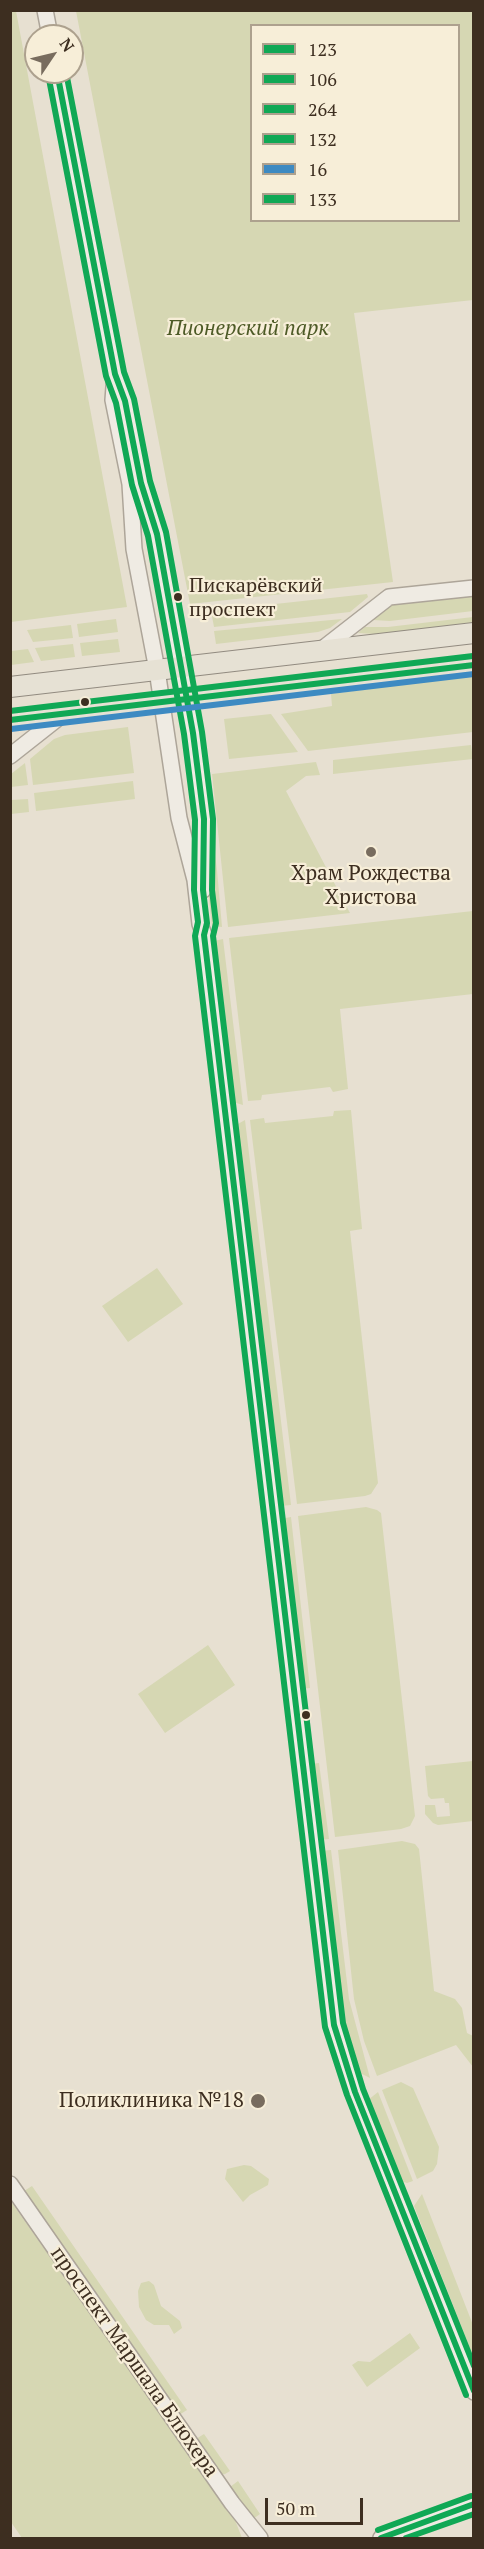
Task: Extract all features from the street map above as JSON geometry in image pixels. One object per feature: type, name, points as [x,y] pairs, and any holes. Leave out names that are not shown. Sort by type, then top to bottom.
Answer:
[{"type":"main road","points":[[10,687],[474,633]]},
{"type":"main road","points":[[10,720],[474,665]]},
{"type":"street","points":[[59,84],[115,374],[125,401],[141,483],[157,534],[188,700],[204,819],[203,890],[207,923],[204,935]]},
{"type":"street","points":[[115,374],[113,400],[130,484],[134,549],[157,670],[179,818],[195,880],[200,924],[204,935],[334,2025],[355,2092],[474,2392]]},
{"type":"street","points":[[321,651],[389,597],[474,588]]},
{"type":"street","points":[[10,756],[62,715]]},
{"type":"street","name":"проспект Маршала Блюхера","points":[[10,2184],[256,2536]]},
{"type":"street","points":[[381,2538],[474,2504]]},
{"type":"green space","points":[[10,11],[16,11],[24,54],[24,84],[30,84],[127,607],[11,622]]},
{"type":"green space","name":"Пионерский парк","points":[[76,11],[473,11],[473,300],[354,313],[393,582],[190,604],[84,53],[84,24],[78,24]]},
{"type":"green space","points":[[367,594],[368,597],[350,612],[214,627],[211,611]]},
{"type":"green space","points":[[473,595],[473,611],[390,621],[373,620],[393,603]]},
{"type":"green space","points":[[473,617],[473,625],[390,635],[358,633],[365,627],[388,627]]},
{"type":"green space","points":[[116,619],[118,632],[79,637],[77,624]]},
{"type":"green space","points":[[342,619],[330,628],[318,632],[216,644],[214,631]]},
{"type":"green space","points":[[71,625],[73,638],[33,642],[27,630]]},
{"type":"green space","points":[[118,639],[120,652],[82,656],[80,643]]},
{"type":"green space","points":[[73,644],[75,657],[41,661],[35,648]]},
{"type":"green space","points":[[28,649],[34,662],[11,665],[11,651]]},
{"type":"green space","points":[[473,675],[473,732],[308,751],[281,714],[332,706],[331,694]]},
{"type":"green space","points":[[271,714],[298,752],[229,759],[224,719]]},
{"type":"green space","points":[[128,727],[134,773],[33,785],[30,759],[54,739],[65,735]]},
{"type":"green space","points":[[471,745],[473,759],[333,774],[333,760]]},
{"type":"green space","points":[[316,762],[320,775],[306,776],[286,791],[350,913],[228,927],[212,774]]},
{"type":"green space","points":[[25,763],[28,785],[11,787],[11,774]]},
{"type":"green space","points":[[133,781],[135,799],[36,811],[34,793]]},
{"type":"green space","points":[[28,799],[29,812],[11,814],[11,800]]},
{"type":"green space","points":[[212,830],[222,927],[212,926],[208,890]]},
{"type":"green space","points":[[473,911],[473,994],[340,1009],[348,1089],[333,1092],[330,1087],[262,1095],[261,1100],[248,1101],[229,938]]},
{"type":"green space","points":[[223,939],[243,1105],[233,1102],[214,941]]},
{"type":"green space","points":[[351,1110],[362,1229],[350,1231],[378,1483],[371,1494],[365,1496],[297,1504],[250,1120],[264,1118],[265,1123],[333,1116],[334,1111]]},
{"type":"green space","points":[[245,1120],[291,1505],[280,1506],[236,1125]]},
{"type":"green space","points":[[157,1268],[183,1304],[128,1342],[102,1306]]},
{"type":"green space","points":[[366,1507],[381,1513],[415,1816],[410,1826],[401,1829],[335,1837],[298,1516]]},
{"type":"green space","points":[[291,1517],[310,1688],[302,1689],[280,1519]]},
{"type":"green space","points":[[208,1645],[235,1685],[165,1733],[138,1694]]},
{"type":"green space","points":[[473,1761],[473,1821],[438,1825],[433,1823],[425,1814],[425,1805],[435,1805],[437,1817],[450,1816],[449,1803],[445,1803],[444,1798],[431,1799],[428,1796],[425,1766]]},
{"type":"green space","points":[[319,1763],[329,1839],[319,1840],[310,1764]]},
{"type":"green space","points":[[402,1841],[415,1844],[419,1849],[434,1991],[455,1999],[462,2008],[467,2033],[473,2036],[473,2067],[456,2045],[377,2076],[364,2041],[354,1999],[338,1850]]},
{"type":"green space","points":[[331,1850],[349,1999],[370,2078],[356,2071],[342,2024],[338,2001],[320,1851]]},
{"type":"green space","points":[[401,2082],[413,2088],[439,2147],[437,2164],[433,2171],[417,2179],[382,2090]]},
{"type":"green space","points":[[378,2092],[413,2181],[407,2183],[401,2181],[368,2100]]},
{"type":"green space","points":[[244,2165],[251,2166],[269,2179],[268,2185],[250,2195],[243,2202],[225,2179],[227,2169]]},
{"type":"green space","points":[[32,2186],[187,2410],[179,2415],[24,2191]]},
{"type":"green space","points":[[422,2194],[473,2325],[473,2356],[414,2206]]},
{"type":"green space","points":[[10,2200],[235,2520],[242,2538],[22,2538],[11,2522]]},
{"type":"green space","points":[[149,2281],[154,2285],[161,2306],[180,2321],[182,2328],[174,2334],[169,2325],[154,2325],[146,2320],[139,2307],[138,2291],[141,2283]]},
{"type":"green space","points":[[410,2333],[420,2348],[367,2387],[352,2365],[358,2361],[370,2362]]},
{"type":"green space","points":[[204,2434],[230,2471],[220,2475],[196,2439]]},
{"type":"green space","points":[[238,2481],[260,2514],[253,2519],[230,2487]]},
{"type":"transit line","name":"106","points":[[50,84],[106,376],[116,403],[132,485],[148,536],[184,734],[195,820],[194,890],[198,922],[195,936],[325,2027],[347,2095],[466,2395]]},
{"type":"transit line","name":"123","points":[[59,84],[115,374],[125,401],[141,483],[157,534],[193,733],[204,819],[203,890],[207,923],[204,935],[334,2025],[355,2092],[474,2391]]},
{"type":"transit line","name":"264","points":[[68,84],[124,372],[134,399],[150,481],[166,532],[202,732],[213,819],[212,890],[216,923],[213,936],[343,2023],[363,2089],[474,2366]]},
{"type":"transit line","name":"133","points":[[10,711],[473,656]]},
{"type":"transit line","name":"132","points":[[10,720],[474,665]]},
{"type":"transit line","name":"16","points":[[11,729],[474,674]]},
{"type":"transit line","name":"264","points":[[378,2530],[471,2496]]},
{"type":"transit line","name":"123","points":[[381,2538],[474,2504]]},
{"type":"transit line","name":"106","points":[[406,2538],[474,2514]]},
{"type":"place","name":"Пискарёвский проспект","points":[[178,597]]},
{"type":"place","name":"Храм Рождества Христова","points":[[371,852]]},
{"type":"place","name":"Поликлиника №18","points":[[258,2101]]}]
